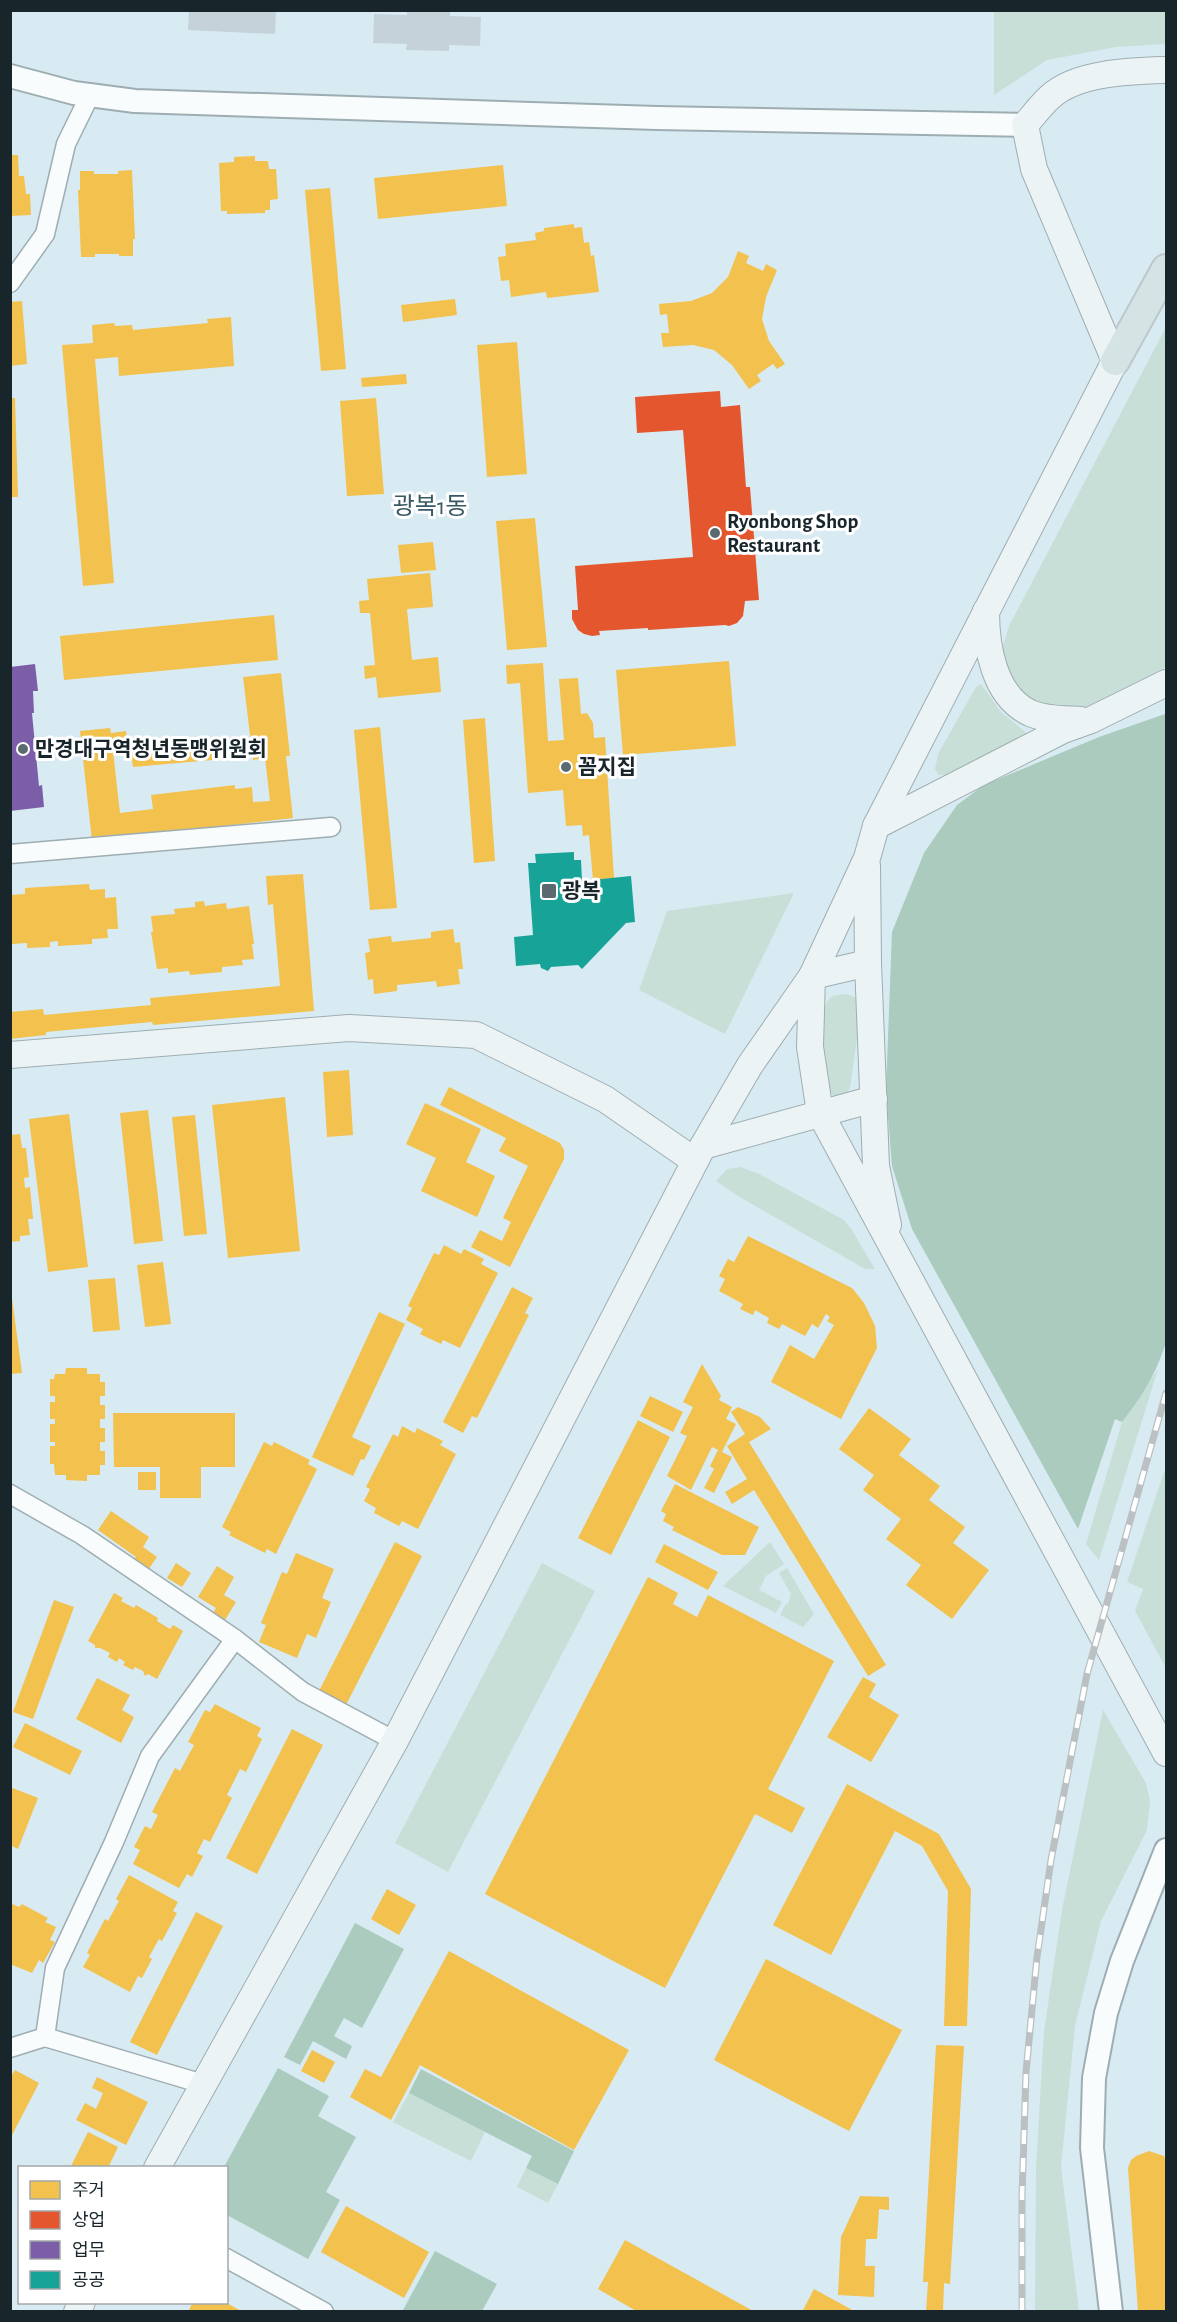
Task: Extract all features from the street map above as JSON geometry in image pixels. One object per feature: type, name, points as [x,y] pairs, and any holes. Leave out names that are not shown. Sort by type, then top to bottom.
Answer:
[{"type":"highway","points":[[1115,361],[1167,268]]},
{"type":"main road","points":[[158,2166],[395,1741],[699,1153],[750,1065],[812,976],[867,858],[876,826],[1115,361],[1035,169],[1025,125],[1052,95],[1082,80],[1134,71],[1167,70]]},
{"type":"main road","points":[[986,611],[986,632],[998,680],[1015,703],[1031,714],[1054,719],[1091,720]]},
{"type":"main road","points":[[876,826],[1063,730],[1091,720],[1167,683]]},
{"type":"main road","points":[[867,858],[868,963],[876,1166],[892,1248]]},
{"type":"main road","points":[[812,976],[868,963]]},
{"type":"main road","points":[[812,976],[810,1047],[820,1113],[1167,1753]]},
{"type":"main road","points":[[10,1055],[349,1028],[476,1035],[605,1099],[699,1153],[820,1113],[874,1099]]},
{"type":"street","points":[[10,76],[74,93],[135,100],[657,118],[1025,125]]},
{"type":"street","points":[[10,283],[45,234],[66,144],[90,95]]},
{"type":"street","points":[[10,854],[331,827]]},
{"type":"street","points":[[10,1494],[82,1535],[235,1639],[303,1692],[395,1741]]},
{"type":"street","points":[[45,2037],[55,1968],[114,1842],[150,1756],[235,1639]]},
{"type":"street","points":[[1111,2312],[1092,2148],[1094,2078],[1106,2013],[1122,1961],[1167,1850]]},
{"type":"street","points":[[10,2048],[45,2037],[203,2084]]},
{"type":"street","points":[[228,2259],[324,2312]]},
{"type":"green space","points":[[994,11],[1166,11],[1166,44],[1116,47],[1047,60],[994,95]]},
{"type":"green space","points":[[1166,327],[1166,667],[1081,712],[1052,712],[1016,690],[1001,652],[1009,626]]},
{"type":"green space","points":[[981,684],[1001,712],[1028,734],[1025,740],[948,775],[939,775],[935,769],[938,754],[976,687]]},
{"type":"green space","points":[[1165,714],[1166,1342],[1153,1374],[1136,1403],[1122,1422],[1115,1419],[1078,1529],[912,1229],[892,1166],[886,1090],[892,932],[924,853],[957,805],[984,785],[1099,737]]},
{"type":"green space","points":[[794,893],[725,1034],[639,990],[667,911]]},
{"type":"green space","points":[[847,994],[858,999],[861,1010],[850,1088],[845,1095],[836,1097],[828,1092],[822,1044],[823,1018],[825,1007],[831,997]]},
{"type":"green space","points":[[741,1167],[759,1174],[844,1220],[875,1269],[865,1269],[716,1181],[727,1169]]},
{"type":"green space","points":[[1158,1369],[1099,1560],[1086,1544],[1122,1422]]},
{"type":"green space","points":[[1164,1472],[1166,1472],[1166,1668],[1135,1611],[1143,1589],[1127,1582]]},
{"type":"green space","points":[[770,1542],[784,1564],[766,1576],[759,1590],[782,1602],[776,1613],[723,1586]]},
{"type":"green space","points":[[542,1563],[595,1591],[448,1872],[395,1843]]},
{"type":"green space","points":[[787,1568],[814,1614],[803,1627],[780,1615],[788,1604],[791,1594],[779,1573]]},
{"type":"green space","points":[[1103,1710],[1146,1783],[1150,1801],[1147,1830],[1101,1921],[1075,2026],[1061,2167],[1079,2311],[1035,2311],[1036,2168],[1044,2031],[1062,1910]]},
{"type":"green space","points":[[355,1923],[404,1949],[362,2028],[344,2018],[334,2036],[352,2046],[346,2059],[313,2041],[300,2065],[284,2057]]},
{"type":"green space","points":[[278,2068],[329,2096],[318,2116],[356,2137],[326,2192],[340,2200],[308,2259],[228,2216],[228,2166],[225,2166]]},
{"type":"green space","points":[[421,2069],[574,2151],[558,2184],[526,2168],[532,2156],[409,2093]]},
{"type":"green space","points":[[409,2093],[485,2132],[471,2161],[393,2122]]},
{"type":"green space","points":[[526,2168],[558,2184],[548,2203],[517,2187]]},
{"type":"green space","points":[[435,2251],[497,2284],[482,2311],[403,2310]]},
{"type":"building: 주거","points":[[10,155],[18,155],[19,176],[24,176],[26,194],[30,194],[31,215],[10,216]]},
{"type":"building: 주거","points":[[255,156],[255,161],[268,161],[269,169],[276,169],[278,199],[270,200],[270,210],[265,210],[265,213],[227,214],[227,211],[221,211],[219,163],[234,162],[234,157]]},
{"type":"building: 주거","points":[[503,165],[507,206],[378,219],[374,178]]},
{"type":"building: 주거","points":[[132,170],[135,239],[133,239],[133,256],[95,254],[95,257],[81,257],[78,190],[80,190],[80,171],[94,171],[94,174],[118,174],[118,171]]},
{"type":"building: 주거","points":[[330,188],[346,369],[321,371],[305,190]]},
{"type":"building: 주거","points":[[574,224],[574,228],[582,227],[584,243],[589,242],[591,256],[594,255],[599,292],[547,298],[546,292],[511,297],[509,280],[501,281],[498,257],[506,256],[505,244],[536,240],[535,233],[544,231],[544,228]]},
{"type":"building: 주거","points":[[738,251],[749,256],[746,263],[763,271],[766,264],[777,270],[766,297],[762,319],[769,341],[785,364],[777,369],[773,364],[757,375],[761,381],[749,389],[732,365],[714,350],[693,345],[663,347],[661,333],[669,333],[667,314],[660,315],[659,304],[691,301],[712,293],[728,277]]},
{"type":"building: 주거","points":[[455,299],[457,315],[403,322],[401,305]]},
{"type":"building: 주거","points":[[22,301],[27,364],[10,366],[10,302]]},
{"type":"building: 주거","points":[[231,317],[234,366],[119,376],[118,357],[95,359],[114,583],[83,586],[62,345],[93,343],[92,325],[114,323],[115,326],[132,325],[133,330],[208,323],[207,319]]},
{"type":"building: 주거","points":[[517,342],[527,474],[487,477],[477,345]]},
{"type":"building: 주거","points":[[406,374],[407,384],[362,387],[361,378]]},
{"type":"building: 주거","points":[[10,398],[15,398],[18,497],[10,497]]},
{"type":"building: 주거","points":[[376,398],[384,494],[347,496],[340,401]]},
{"type":"building: 주거","points":[[535,518],[547,647],[507,650],[496,521]]},
{"type":"building: 주거","points":[[433,542],[436,570],[401,573],[398,545]]},
{"type":"building: 주거","points":[[430,573],[433,607],[407,609],[412,660],[438,657],[441,692],[378,698],[376,677],[365,679],[364,666],[375,665],[370,613],[360,613],[359,601],[369,600],[367,579]]},
{"type":"building: 주거","points":[[274,615],[278,660],[64,680],[60,636]]},
{"type":"building: 주거","points":[[729,661],[736,746],[623,755],[616,670]]},
{"type":"building: 주거","name":"꼼지집","points":[[543,663],[548,741],[564,740],[559,679],[578,678],[581,714],[587,713],[593,723],[594,738],[605,737],[614,878],[593,880],[589,835],[583,836],[582,825],[566,826],[563,790],[528,793],[520,683],[507,684],[506,665]]},
{"type":"building: 주거","points":[[281,673],[290,756],[286,756],[293,818],[92,841],[80,731],[110,728],[111,733],[126,731],[128,749],[113,751],[120,813],[153,809],[151,795],[235,785],[235,789],[252,787],[253,802],[270,801],[265,758],[253,760],[243,677]]},
{"type":"building: 주거","points":[[485,718],[495,861],[474,863],[463,720]]},
{"type":"building: 주거","points":[[380,727],[397,908],[370,910],[354,730]]},
{"type":"building: 주거","points":[[220,738],[223,759],[133,767],[130,747]]},
{"type":"building: 주거","points":[[303,874],[314,1011],[153,1025],[152,1022],[46,1032],[46,1035],[10,1039],[10,1012],[43,1009],[44,1015],[151,1005],[150,998],[280,986],[273,904],[268,905],[266,876]]},
{"type":"building: 주거","points":[[89,884],[90,890],[105,889],[105,898],[116,897],[118,929],[107,929],[108,938],[92,939],[92,944],[58,946],[58,941],[50,942],[50,947],[27,948],[27,943],[12,944],[10,895],[25,894],[25,888]]},
{"type":"building: 주거","points":[[204,901],[205,906],[226,903],[227,909],[249,906],[254,959],[242,960],[243,965],[222,967],[222,972],[190,975],[189,971],[168,973],[168,968],[157,969],[151,916],[175,914],[174,909],[195,907],[195,902]]},
{"type":"building: 주거","points":[[453,929],[455,943],[460,942],[463,969],[458,969],[460,984],[437,987],[436,981],[397,985],[397,991],[374,994],[373,979],[368,980],[365,953],[370,952],[368,939],[391,936],[392,942],[431,938],[431,932]]},
{"type":"building: 주거","points":[[349,1070],[353,1135],[327,1137],[323,1072]]},
{"type":"building: 주거","points":[[449,1087],[560,1143],[564,1150],[564,1159],[510,1267],[471,1247],[480,1230],[502,1241],[511,1222],[503,1218],[528,1166],[499,1151],[506,1138],[440,1105]]},
{"type":"building: 주거","points":[[285,1097],[300,1251],[228,1258],[212,1105]]},
{"type":"building: 주거","points":[[425,1103],[481,1129],[466,1162],[495,1176],[477,1217],[421,1191],[436,1158],[406,1144]]},
{"type":"building: 주거","points":[[148,1110],[163,1241],[134,1244],[120,1113]]},
{"type":"building: 주거","points":[[69,1114],[88,1267],[48,1272],[29,1119]]},
{"type":"building: 주거","points":[[195,1115],[207,1234],[184,1236],[172,1117]]},
{"type":"building: 주거","points":[[20,1134],[22,1148],[26,1148],[29,1177],[24,1178],[25,1188],[30,1187],[33,1219],[28,1219],[30,1235],[20,1236],[20,1241],[10,1242],[10,1135]]},
{"type":"building: 주거","points":[[748,1236],[852,1288],[864,1303],[875,1326],[877,1348],[841,1419],[771,1382],[790,1345],[814,1359],[834,1325],[827,1321],[830,1317],[826,1314],[818,1328],[812,1324],[805,1336],[782,1324],[779,1329],[767,1323],[769,1318],[755,1310],[753,1315],[740,1309],[743,1304],[719,1291],[725,1279],[719,1276],[728,1259],[734,1262]]},
{"type":"building: 주거","points":[[444,1245],[461,1254],[464,1249],[484,1259],[481,1264],[498,1273],[460,1348],[443,1340],[441,1344],[420,1334],[423,1329],[406,1320],[412,1308],[408,1306],[434,1253],[439,1255]]},
{"type":"building: 주거","points":[[163,1262],[171,1324],[145,1327],[137,1265]]},
{"type":"building: 주거","points":[[115,1278],[120,1330],[93,1332],[88,1280]]},
{"type":"building: 주거","points":[[10,1283],[22,1373],[10,1374]]},
{"type":"building: 주거","points":[[512,1287],[533,1298],[525,1313],[529,1315],[477,1418],[472,1416],[463,1433],[443,1422]]},
{"type":"building: 주거","points":[[379,1312],[405,1324],[352,1437],[371,1446],[364,1460],[361,1459],[353,1476],[312,1457]]},
{"type":"building: 주거","points":[[702,1364],[721,1396],[719,1400],[732,1407],[726,1419],[736,1424],[722,1452],[732,1457],[714,1493],[704,1488],[714,1469],[710,1466],[718,1450],[712,1447],[691,1490],[667,1476],[687,1436],[680,1433],[693,1407],[683,1402]]},
{"type":"building: 주거","points":[[66,1368],[87,1368],[87,1374],[100,1374],[100,1382],[105,1382],[105,1396],[100,1396],[100,1405],[105,1405],[105,1419],[100,1419],[100,1428],[105,1428],[105,1442],[100,1442],[100,1451],[105,1451],[105,1465],[100,1465],[100,1475],[87,1475],[87,1481],[66,1480],[66,1475],[55,1475],[54,1464],[50,1464],[50,1446],[55,1446],[55,1442],[50,1442],[50,1424],[55,1424],[55,1419],[50,1419],[50,1402],[55,1402],[55,1396],[50,1396],[50,1379],[54,1379],[55,1374],[65,1374]]},
{"type":"building: 주거","points":[[650,1396],[683,1412],[673,1432],[640,1416]]},
{"type":"building: 주거","points":[[738,1407],[760,1417],[771,1429],[749,1442],[886,1665],[868,1676],[754,1490],[732,1504],[725,1492],[747,1479],[727,1446],[745,1434],[731,1412]]},
{"type":"building: 주거","points":[[869,1408],[911,1439],[899,1455],[940,1486],[929,1500],[965,1527],[953,1543],[989,1570],[952,1619],[906,1585],[921,1565],[886,1539],[901,1519],[863,1490],[874,1475],[839,1449]]},
{"type":"building: 주거","points":[[113,1413],[235,1413],[235,1467],[201,1467],[201,1498],[160,1498],[160,1467],[114,1467]]},
{"type":"building: 주거","points":[[638,1420],[670,1437],[611,1555],[578,1538]]},
{"type":"building: 주거","points":[[402,1426],[415,1433],[417,1428],[443,1441],[440,1445],[456,1454],[418,1529],[402,1521],[399,1526],[374,1513],[376,1508],[364,1501],[370,1489],[366,1487],[393,1434],[398,1437]]},
{"type":"building: 주거","points":[[264,1442],[272,1446],[274,1442],[310,1460],[308,1464],[317,1469],[276,1554],[267,1549],[265,1553],[229,1535],[231,1532],[222,1527]]},
{"type":"building: 주거","points":[[138,1472],[156,1472],[156,1490],[138,1490]]},
{"type":"building: 주거","points":[[675,1484],[759,1527],[745,1555],[722,1555],[672,1530],[674,1527],[663,1521],[666,1514],[661,1511]]},
{"type":"building: 주거","points":[[111,1511],[149,1537],[143,1547],[157,1557],[148,1570],[133,1560],[136,1557],[98,1530]]},
{"type":"building: 주거","points":[[395,1542],[422,1556],[345,1707],[318,1693]]},
{"type":"building: 주거","points":[[664,1544],[718,1572],[708,1590],[655,1562]]},
{"type":"building: 주거","points":[[296,1553],[334,1569],[322,1598],[331,1602],[316,1638],[307,1634],[297,1658],[259,1642],[266,1625],[261,1623],[282,1572],[287,1574]]},
{"type":"building: 주거","points":[[176,1563],[191,1573],[182,1587],[167,1578]]},
{"type":"building: 주거","points":[[217,1566],[234,1577],[224,1595],[236,1602],[223,1623],[211,1616],[216,1608],[198,1597]]},
{"type":"building: 주거","points":[[648,1577],[678,1593],[673,1604],[697,1617],[708,1595],[834,1661],[768,1789],[805,1808],[792,1833],[755,1814],[665,1988],[485,1894]]},
{"type":"building: 주거","points":[[114,1593],[123,1598],[121,1601],[134,1608],[136,1605],[158,1618],[157,1621],[170,1629],[173,1625],[183,1631],[157,1679],[148,1674],[145,1676],[143,1671],[135,1667],[133,1670],[123,1665],[125,1662],[119,1658],[117,1662],[108,1657],[110,1653],[95,1648],[95,1645],[88,1641]]},
{"type":"building: 주거","points":[[54,1600],[74,1607],[33,1719],[13,1712]]},
{"type":"building: 주거","points":[[863,1677],[876,1684],[869,1697],[899,1715],[871,1762],[827,1737]]},
{"type":"building: 주거","points":[[97,1678],[130,1695],[122,1710],[134,1717],[121,1743],[76,1719]]},
{"type":"building: 주거","points":[[215,1704],[261,1728],[257,1736],[262,1739],[246,1772],[240,1769],[227,1795],[232,1798],[210,1842],[204,1839],[197,1853],[203,1856],[192,1877],[187,1874],[179,1888],[133,1864],[140,1850],[134,1847],[145,1826],[151,1829],[158,1815],[152,1812],[175,1768],[180,1771],[194,1745],[188,1742],[205,1710],[210,1712]]},
{"type":"building: 주거","points":[[25,1723],[82,1751],[70,1775],[13,1747]]},
{"type":"building: 주거","points":[[292,1729],[323,1745],[257,1874],[226,1858]]},
{"type":"building: 주거","points":[[847,1784],[939,1834],[971,1889],[967,2026],[944,2026],[948,1891],[922,1846],[895,1831],[831,1955],[773,1925]]},
{"type":"building: 주거","points":[[10,1787],[38,1798],[18,1849],[10,1845]]},
{"type":"building: 주거","points":[[129,1875],[178,1902],[173,1911],[177,1913],[162,1941],[159,1939],[149,1957],[152,1959],[142,1978],[138,1976],[130,1992],[83,1967],[90,1955],[87,1953],[105,1919],[108,1921],[119,1901],[116,1899]]},
{"type":"building: 주거","points":[[387,1889],[416,1905],[399,1935],[371,1919]]},
{"type":"building: 주거","points":[[10,1903],[19,1907],[22,1904],[48,1918],[45,1922],[56,1927],[50,1940],[55,1942],[43,1963],[39,1960],[32,1973],[10,1964]]},
{"type":"building: 주거","points":[[196,1912],[223,1926],[157,2055],[130,2042]]},
{"type":"building: 주거","points":[[449,1951],[629,2050],[574,2150],[420,2065],[391,2120],[350,2097],[365,2069],[381,2077]]},
{"type":"building: 주거","points":[[766,1959],[902,2030],[849,2131],[714,2060]]},
{"type":"building: 주거","points":[[936,2045],[964,2046],[950,2284],[944,2283],[943,2312],[926,2312],[928,2282],[923,2282]]},
{"type":"building: 주거","points":[[312,2050],[335,2062],[324,2083],[301,2071]]},
{"type":"building: 주거","points":[[15,2070],[39,2083],[10,2139],[10,2078]]},
{"type":"building: 주거","points":[[97,2077],[148,2102],[126,2145],[76,2120],[85,2103],[96,2109],[103,2093],[92,2088]]},
{"type":"building: 주거","points":[[88,2132],[118,2147],[109,2166],[71,2166]]},
{"type":"building: 주거","points":[[1149,2151],[1164,2156],[1166,2162],[1166,2312],[1138,2312],[1128,2168],[1131,2160]]},
{"type":"building: 주거","points":[[860,2196],[889,2197],[889,2210],[879,2209],[877,2239],[866,2239],[865,2266],[875,2266],[874,2297],[838,2295],[841,2237]]},
{"type":"building: 주거","points":[[346,2206],[429,2252],[404,2298],[321,2252]]},
{"type":"building: 주거","points":[[625,2240],[755,2312],[638,2312],[598,2289]]},
{"type":"building: 주거","points":[[814,2289],[856,2312],[802,2312]]},
{"type":"building: 주거","points":[[192,2304],[228,2304],[243,2312],[188,2312]]},
{"type":"building: 상업","points":[[720,391],[721,407],[740,405],[746,487],[750,487],[759,600],[745,601],[743,616],[737,623],[729,626],[648,630],[648,628],[599,631],[600,635],[592,636],[584,634],[578,630],[572,619],[572,610],[578,610],[575,566],[693,557],[683,430],[637,433],[635,397]]},
{"type":"building: 업무","name":"만경대구역청년동맹위원회","points":[[35,664],[38,691],[33,691],[34,713],[32,713],[39,786],[42,785],[44,807],[10,811],[10,667]]},
{"type":"building: 공공","points":[[574,852],[574,860],[581,860],[582,881],[631,876],[635,922],[626,923],[582,969],[578,965],[551,967],[548,971],[541,968],[540,964],[516,966],[514,937],[533,935],[528,863],[536,863],[535,854]]},
{"type":"building: 기타","points":[[189,10],[276,10],[275,34],[188,30]]},
{"type":"building: 기타","points":[[407,10],[450,10],[450,16],[481,17],[480,46],[449,45],[449,51],[406,50],[407,44],[373,43],[374,14],[407,15]]},
{"type":"railway","points":[[1022,2312],[1022,2197],[1026,2072],[1037,1957],[1051,1860],[1087,1674],[1166,1393]]},
{"type":"place","name":"Ryonbong Shop Restaurant","points":[[715,533]]},
{"type":"place","name":"만경대구역청년동맹위원회","points":[[23,749]]},
{"type":"place","name":"꼼지집","points":[[566,767]]},
{"type":"place","name":"광복","points":[[549,891]]},
{"type":"district","name":"광복1동","points":[[430,507]]}]
